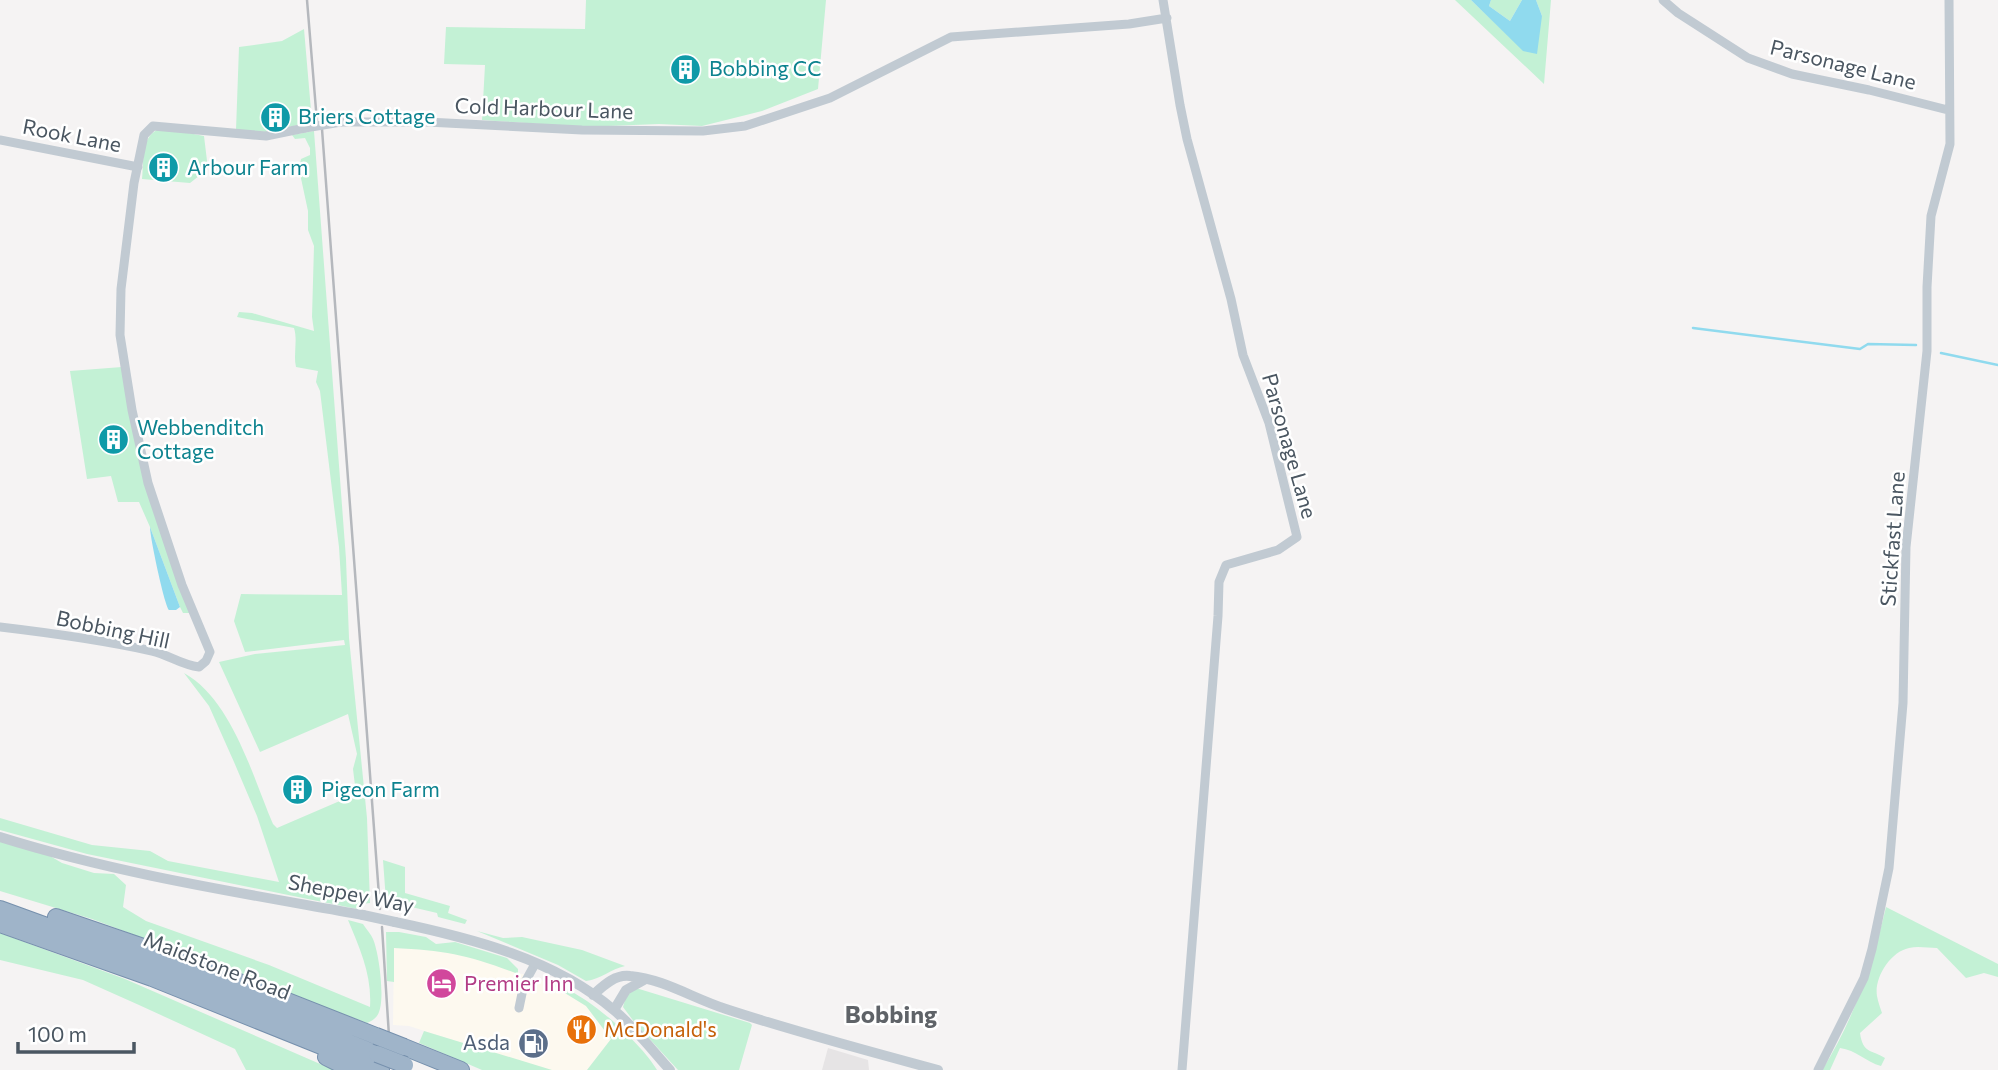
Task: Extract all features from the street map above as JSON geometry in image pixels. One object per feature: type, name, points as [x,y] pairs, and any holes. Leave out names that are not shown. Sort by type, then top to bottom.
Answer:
[{"type":"highway","points":[[0,900],[196,965],[461,1070]]},
{"type":"highway","name":"Maidstone Road","points":[[0,909],[173,971],[379,1064]]},
{"type":"highway","name":"Maidstone Road","points":[[0,924],[379,1064],[410,1068]]},
{"type":"highway","points":[[273,1025],[292,1040],[352,1070]]},
{"type":"street","name":"Parsonage Lane","points":[[1163,0],[1187,139],[1231,299],[1243,355],[1269,424],[1297,537],[1278,550],[1226,565],[1219,582],[1194,941],[1182,1070]]},
{"type":"street","name":"Parsonage Lane","points":[[1663,0],[1748,58],[1791,74],[1948,110]]},
{"type":"street","name":"Stickfast Lane","points":[[1818,1070],[1864,978],[1889,868],[1903,703],[1906,547],[1927,351],[1931,216],[1950,144],[1949,0]]},
{"type":"street","name":"Cold Harbour Lane","points":[[210,652],[182,585],[148,482],[120,335],[121,289],[138,167],[145,134],[154,125],[266,136],[341,122],[427,122],[582,130],[703,131],[745,126],[830,98],[951,37],[1129,24],[1167,18]]},
{"type":"street","name":"Rook Lane","points":[[0,140],[138,167]]},
{"type":"street","name":"Bobbing Hill","points":[[0,627],[157,652],[187,666],[199,667],[206,662],[210,652]]},
{"type":"street","name":"Sheppey Way","points":[[0,837],[38,849],[156,876],[363,915],[457,935],[499,948],[593,995],[614,1010],[665,1067]]},
{"type":"street","points":[[519,1008],[524,984],[535,964]]},
{"type":"street","points":[[593,995],[614,979],[630,975],[682,990],[722,1008],[780,1026],[938,1070]]},
{"type":"street","points":[[614,1010],[626,990],[644,980]]},
{"type":"shaded area","points":[[394,948],[460,954],[547,982],[586,1006],[611,1039],[587,1070],[546,1070],[409,1026],[393,1025]]},
{"type":"shaded area","points":[[828,1048],[868,1060],[869,1070],[822,1070]]},
{"type":"green space","points":[[586,0],[826,0],[818,89],[762,111],[702,126],[659,124],[583,127],[482,120],[485,65],[444,64],[446,27],[585,29]]},
{"type":"green space","points":[[1455,0],[1471,0],[1523,50],[1542,16],[1536,0],[1551,0],[1544,84]]},
{"type":"green space","points":[[1491,0],[1522,0],[1510,21],[1489,6]]},
{"type":"green space","points":[[304,29],[312,122],[266,132],[236,130],[239,47],[282,41]]},
{"type":"green space","points":[[162,128],[204,136],[208,169],[190,183],[142,179],[147,142],[155,131]]},
{"type":"green space","points":[[314,131],[346,559],[349,638],[367,818],[370,903],[362,904],[357,909],[87,854],[0,830],[0,818],[92,845],[150,851],[168,861],[279,882],[257,816],[209,706],[184,673],[201,685],[228,720],[277,828],[356,794],[353,769],[357,754],[348,714],[260,752],[219,662],[255,654],[345,645],[344,640],[245,652],[234,621],[241,594],[342,595],[339,547],[320,391],[316,382],[318,371],[296,367],[294,328],[237,317],[239,312],[252,313],[314,331],[314,246],[308,230],[308,211],[299,169],[301,159],[310,155],[310,148],[305,138],[295,139],[292,135]]},
{"type":"green space","points":[[122,367],[142,469],[191,613],[183,613],[180,607],[139,502],[118,502],[111,476],[87,479],[70,371]]},
{"type":"green space","points":[[0,841],[94,873],[114,874],[126,885],[123,907],[146,921],[269,965],[370,1007],[367,973],[348,920],[363,924],[373,939],[379,964],[381,1005],[378,1014],[367,1023],[92,919],[0,891]]},
{"type":"green space","points":[[383,860],[405,867],[405,893],[450,906],[448,913],[467,920],[465,924],[438,917],[437,913],[386,901]]},
{"type":"green space","points":[[1886,907],[1998,964],[1998,977],[1984,973],[1966,978],[1937,948],[1916,947],[1902,950],[1890,960],[1878,981],[1877,996],[1882,1013],[1860,1033],[1868,1050],[1885,1058],[1881,1066],[1840,1048],[1830,1070],[1822,1070],[1861,991]]},
{"type":"green space","points":[[477,931],[503,938],[522,937],[582,950],[625,966],[586,981],[558,965]]},
{"type":"green space","points":[[386,932],[426,937],[436,944],[455,942],[507,958],[518,969],[518,974],[458,955],[394,948],[394,982],[387,981]]},
{"type":"green space","points":[[0,933],[125,979],[334,1070],[246,1070],[235,1049],[139,1005],[83,980],[0,960]]},
{"type":"green space","points":[[547,982],[576,994],[608,1017],[637,1044],[657,1070],[587,1070],[611,1039],[586,1006]]},
{"type":"green space","points":[[636,988],[750,1023],[752,1025],[739,1070],[678,1070],[623,1007],[626,996]]},
{"type":"green space","points":[[424,1031],[552,1070],[482,1070],[419,1043]]},
{"type":"water","points":[[1471,0],[1491,0],[1489,6],[1510,21],[1522,0],[1536,0],[1542,16],[1537,54],[1523,51]]},
{"type":"water","points":[[150,527],[180,607],[176,610],[169,610],[167,605]]},
{"type":"waterway","points":[[1693,328],[1860,349],[1868,344],[1916,345]]},
{"type":"waterway","points":[[1941,353],[1998,365]]},
{"type":"railway","points":[[307,0],[317,122]]},
{"type":"railway","points":[[322,129],[380,909]]},
{"type":"railway","points":[[382,927],[389,1036]]},
{"type":"place","name":"Bobbing CC","points":[[686,69]]},
{"type":"place","name":"Briers Cottage","points":[[275,117]]},
{"type":"place","name":"Arbour Farm","points":[[164,168]]},
{"type":"place","name":"Webbenditch Cottage","points":[[114,440]]},
{"type":"place","name":"Pigeon Farm","points":[[298,790]]},
{"type":"place","name":"Premier Inn","points":[[441,984]]},
{"type":"place","name":"McDonald's","points":[[581,1030]]},
{"type":"place","name":"Asda","points":[[533,1043]]},
{"type":"district","name":"Bobbing","points":[[891,1015]]}]
